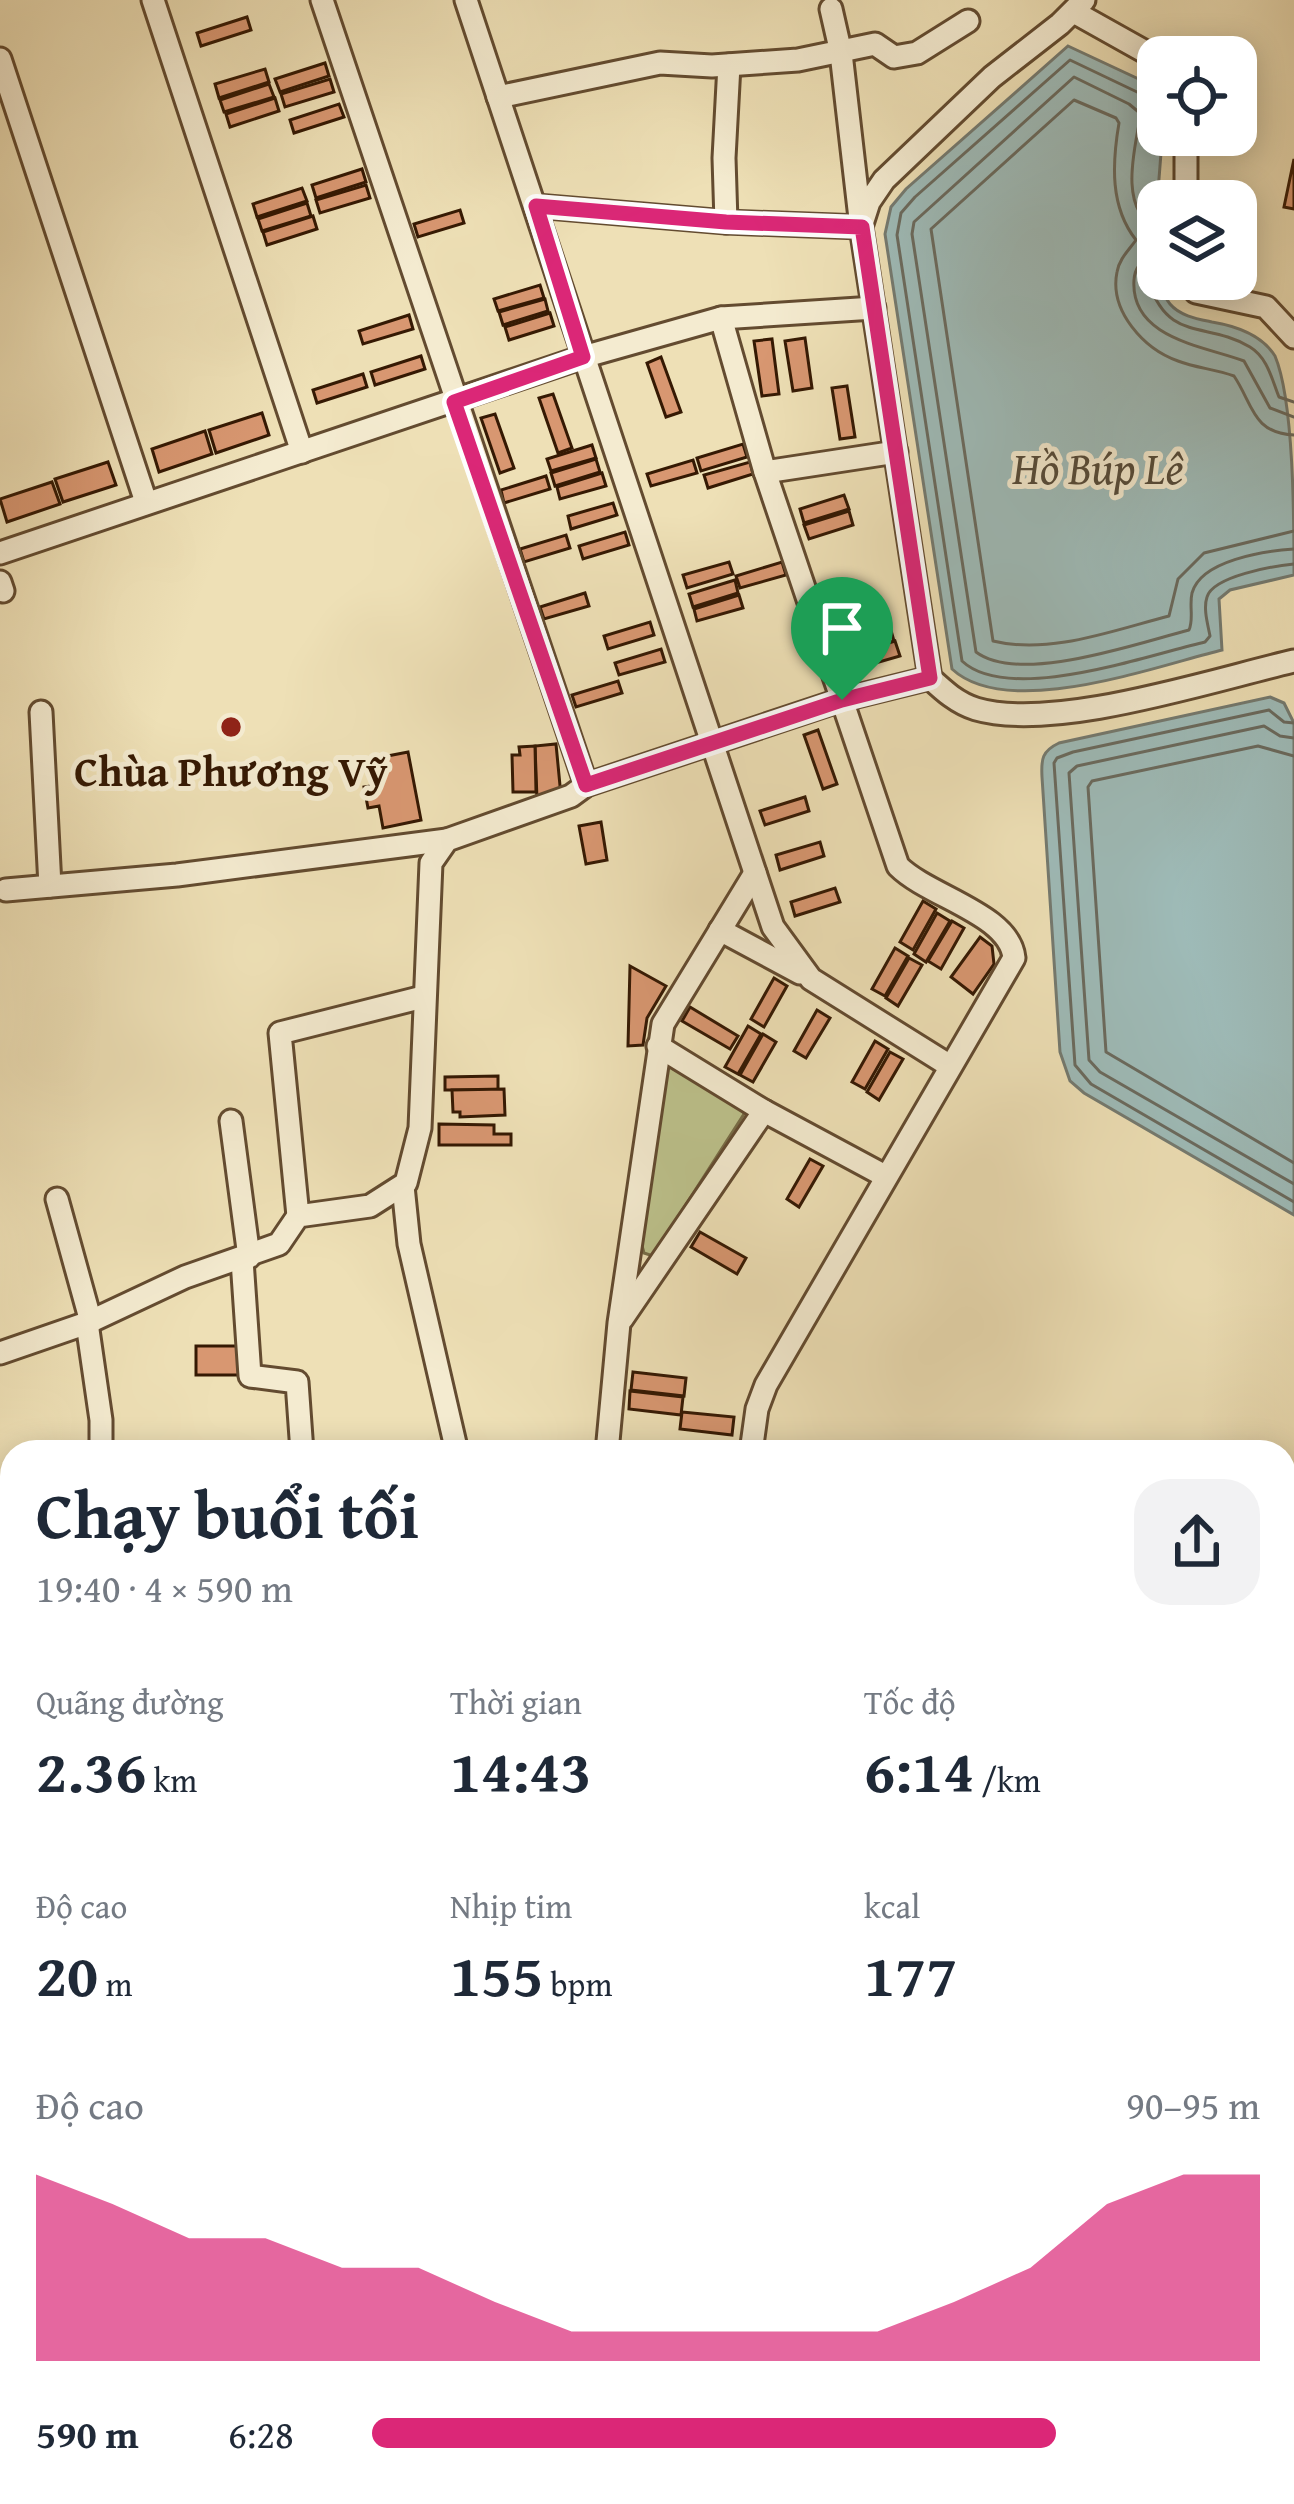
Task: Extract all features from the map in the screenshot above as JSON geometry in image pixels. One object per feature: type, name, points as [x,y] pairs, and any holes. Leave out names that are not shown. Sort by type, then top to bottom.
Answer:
[{"type":"street","points":[[153,0],[302,452]]},
{"type":"street","points":[[322,0],[586,785]]},
{"type":"street","points":[[466,0],[773,927],[811,979]]},
{"type":"street","points":[[862,227],[869,202],[884,180],[992,77],[1079,6],[1137,45]]},
{"type":"street","points":[[831,9],[930,678],[970,708],[1059,715],[1294,661]]},
{"type":"street","points":[[498,97],[660,63],[729,65],[841,53],[875,44],[894,57],[916,52],[968,21]]},
{"type":"street","points":[[0,58],[146,502]]},
{"type":"street","points":[[726,222],[729,65]]},
{"type":"street","points":[[536,206],[726,222],[862,227]]},
{"type":"street","points":[[1233,300],[1266,307],[1294,337]]},
{"type":"street","points":[[0,553],[583,357],[721,318],[874,308]]},
{"type":"street","points":[[721,318],[764,472],[898,866],[919,883],[1001,928],[1013,945],[1010,968],[766,1385],[753,1440]]},
{"type":"street","points":[[764,472],[896,452]]},
{"type":"street","points":[[6,890],[177,875],[447,840],[571,796],[586,785],[842,700],[930,678]]},
{"type":"street","points":[[41,712],[50,886]]},
{"type":"street","points":[[298,1216],[370,1206],[403,1186],[410,1176],[420,1128],[431,863],[447,840]]},
{"type":"street","points":[[608,1440],[619,1323],[663,1024],[755,873]]},
{"type":"street","points":[[720,930],[811,979],[950,1066]]},
{"type":"street","points":[[0,1353],[89,1323],[185,1277],[279,1244],[298,1216],[280,1033],[424,997]]},
{"type":"street","points":[[658,1046],[764,1112],[885,1176]]},
{"type":"street","points":[[619,1323],[764,1112]]},
{"type":"street","points":[[230,1121],[246,1258],[250,1376],[297,1382],[301,1440]]},
{"type":"street","points":[[403,1186],[409,1244],[454,1440]]},
{"type":"street","points":[[57,1199],[89,1323],[100,1440]]},
{"type":"green space","points":[[670,1067],[743,1109],[744,1114],[653,1256],[644,1253],[641,1242],[664,1070]]},
{"type":"water","name":"Hồ Búp Lê","points":[[1068,46],[1137,78],[1137,156],[1161,156],[1159,180],[1137,180],[1137,300],[1168,300],[1190,316],[1230,326],[1263,342],[1275,356],[1286,401],[1294,575],[1230,590],[1219,599],[1222,650],[1122,677],[1045,690],[977,684],[952,669],[885,234],[891,207]]},
{"type":"water","points":[[1270,697],[1284,703],[1294,723],[1294,1215],[1070,1081],[1060,1052],[1042,777],[1044,756],[1059,743]]},
{"type":"building","points":[[247,17],[251,30],[201,46],[197,33]]},
{"type":"building","points":[[325,63],[329,76],[280,92],[275,79]]},
{"type":"building","points":[[265,69],[269,82],[219,98],[215,84]]},
{"type":"building","points":[[330,79],[334,92],[285,107],[281,94]]},
{"type":"building","points":[[269,84],[274,97],[224,112],[220,100]]},
{"type":"building","points":[[275,98],[279,111],[230,127],[226,114]]},
{"type":"building","points":[[339,104],[344,117],[294,133],[290,120]]},
{"type":"building","points":[[1294,159],[1294,209],[1284,207]]},
{"type":"building","points":[[362,169],[366,182],[316,198],[312,185]]},
{"type":"building","points":[[366,185],[370,198],[320,213],[316,200]]},
{"type":"building","points":[[302,188],[307,201],[257,217],[253,204]]},
{"type":"building","points":[[307,203],[311,216],[262,231],[258,219]]},
{"type":"building","points":[[460,210],[464,223],[418,237],[414,224]]},
{"type":"building","points":[[313,216],[317,229],[267,245],[263,232]]},
{"type":"building","points":[[540,285],[544,298],[498,311],[494,299]]},
{"type":"building","points":[[545,299],[548,311],[503,325],[499,312]]},
{"type":"building","points":[[550,313],[554,326],[509,340],[505,327]]},
{"type":"building","points":[[409,315],[413,329],[363,344],[359,331]]},
{"type":"building","points":[[805,338],[812,388],[793,391],[785,341]]},
{"type":"building","points":[[772,339],[779,394],[762,396],[754,341]]},
{"type":"building","points":[[421,356],[425,369],[375,385],[371,372]]},
{"type":"building","points":[[661,357],[681,412],[666,417],[647,363]]},
{"type":"building","points":[[363,374],[367,387],[317,403],[313,390]]},
{"type":"building","points":[[847,386],[855,437],[840,439],[832,388]]},
{"type":"building","points":[[553,394],[572,448],[558,453],[539,398]]},
{"type":"building","points":[[262,413],[269,435],[216,453],[209,430]]},
{"type":"building","points":[[495,414],[514,468],[500,473],[481,418]]},
{"type":"building","points":[[205,431],[212,454],[159,472],[152,449]]},
{"type":"building","points":[[743,444],[747,457],[701,471],[697,458]]},
{"type":"building","points":[[592,445],[596,458],[551,471],[547,459]]},
{"type":"building","points":[[596,459],[600,472],[555,486],[551,473]]},
{"type":"building","points":[[693,460],[697,473],[651,486],[647,474]]},
{"type":"building","points":[[108,462],[116,485],[63,502],[55,479]]},
{"type":"building","points":[[750,462],[753,474],[708,488],[704,475]]},
{"type":"building","points":[[602,473],[606,486],[560,499],[557,487]]},
{"type":"building","points":[[546,476],[550,489],[504,503],[501,490]]},
{"type":"building","points":[[52,482],[60,504],[7,522],[0,499]]},
{"type":"building","points":[[844,495],[849,509],[804,523],[800,509]]},
{"type":"building","points":[[613,503],[617,515],[571,529],[568,516]]},
{"type":"building","points":[[849,511],[853,525],[809,539],[804,525]]},
{"type":"building","points":[[625,532],[629,545],[583,559],[579,546]]},
{"type":"building","points":[[566,535],[570,548],[524,562],[520,549]]},
{"type":"building","points":[[729,562],[733,574],[687,588],[683,575]]},
{"type":"building","points":[[782,562],[786,575],[740,588],[736,576]]},
{"type":"building","points":[[735,580],[738,593],[693,607],[689,594]]},
{"type":"building","points":[[585,593],[589,606],[544,619],[540,607]]},
{"type":"building","points":[[739,595],[743,608],[697,621],[694,609]]},
{"type":"building","points":[[650,622],[654,635],[608,649],[604,636]]},
{"type":"building","points":[[890,627],[894,641],[850,655],[845,641]]},
{"type":"building","points":[[895,641],[900,656],[855,669],[851,655]]},
{"type":"building","points":[[661,649],[665,662],[619,675],[615,663]]},
{"type":"building","points":[[618,681],[622,693],[576,707],[572,695]]},
{"type":"building","points":[[818,730],[837,784],[823,789],[804,735]]},
{"type":"building","points":[[556,744],[561,796],[537,799],[535,746]]},
{"type":"building","points":[[535,746],[536,792],[513,792],[512,755],[520,755],[519,747]]},
{"type":"building","points":[[408,752],[421,820],[383,828],[379,806],[368,808],[364,787],[377,785],[372,759]]},
{"type":"building","points":[[805,797],[809,811],[765,825],[760,811]]},
{"type":"building","points":[[601,822],[607,860],[586,864],[579,826]]},
{"type":"building","points":[[820,842],[824,856],[780,870],[776,855]]},
{"type":"building","points":[[835,888],[840,902],[795,916],[791,902]]},
{"type":"building","points":[[923,901],[936,909],[913,950],[900,942]]},
{"type":"building","points":[[937,913],[950,921],[926,962],[914,954]]},
{"type":"building","points":[[952,921],[964,928],[941,969],[928,961]]},
{"type":"building","points":[[980,937],[992,946],[994,964],[973,994],[951,977]]},
{"type":"building","points":[[895,948],[908,956],[885,996],[872,989]]},
{"type":"building","points":[[909,958],[922,965],[898,1006],[886,998]]},
{"type":"building","points":[[630,966],[666,986],[647,1018],[643,1045],[628,1046]]},
{"type":"building","points":[[774,978],[787,986],[764,1027],[751,1019]]},
{"type":"building","points":[[690,1007],[738,1036],[730,1049],[682,1021]]},
{"type":"building","points":[[817,1010],[830,1018],[806,1058],[794,1051]]},
{"type":"building","points":[[748,1026],[761,1034],[738,1074],[725,1067]]},
{"type":"building","points":[[763,1034],[776,1042],[753,1082],[740,1075]]},
{"type":"building","points":[[875,1041],[888,1049],[865,1089],[852,1082]]},
{"type":"building","points":[[890,1052],[903,1059],[879,1100],[867,1092]]},
{"type":"building","points":[[498,1076],[498,1090],[445,1090],[445,1077]]},
{"type":"building","points":[[504,1089],[505,1115],[460,1117],[460,1112],[453,1112],[452,1090]]},
{"type":"building","points":[[439,1124],[494,1125],[494,1134],[511,1134],[511,1145],[439,1145]]},
{"type":"building","points":[[810,1159],[823,1166],[799,1207],[787,1199]]},
{"type":"building","points":[[700,1232],[746,1258],[737,1274],[691,1247]]},
{"type":"building","points":[[196,1346],[241,1346],[242,1375],[196,1375]]},
{"type":"building","points":[[633,1372],[686,1378],[684,1396],[631,1390]]},
{"type":"building","points":[[630,1391],[683,1397],[681,1415],[629,1409]]},
{"type":"building","points":[[682,1412],[734,1417],[732,1435],[680,1429]]},
{"type":"place","name":"Chùa Phương Vỹ","points":[[231,727]]},
{"type":"route","points":[[536,206],[726,222],[862,227],[930,678],[842,700],[586,785],[454,402],[583,357],[536,206]]}]
